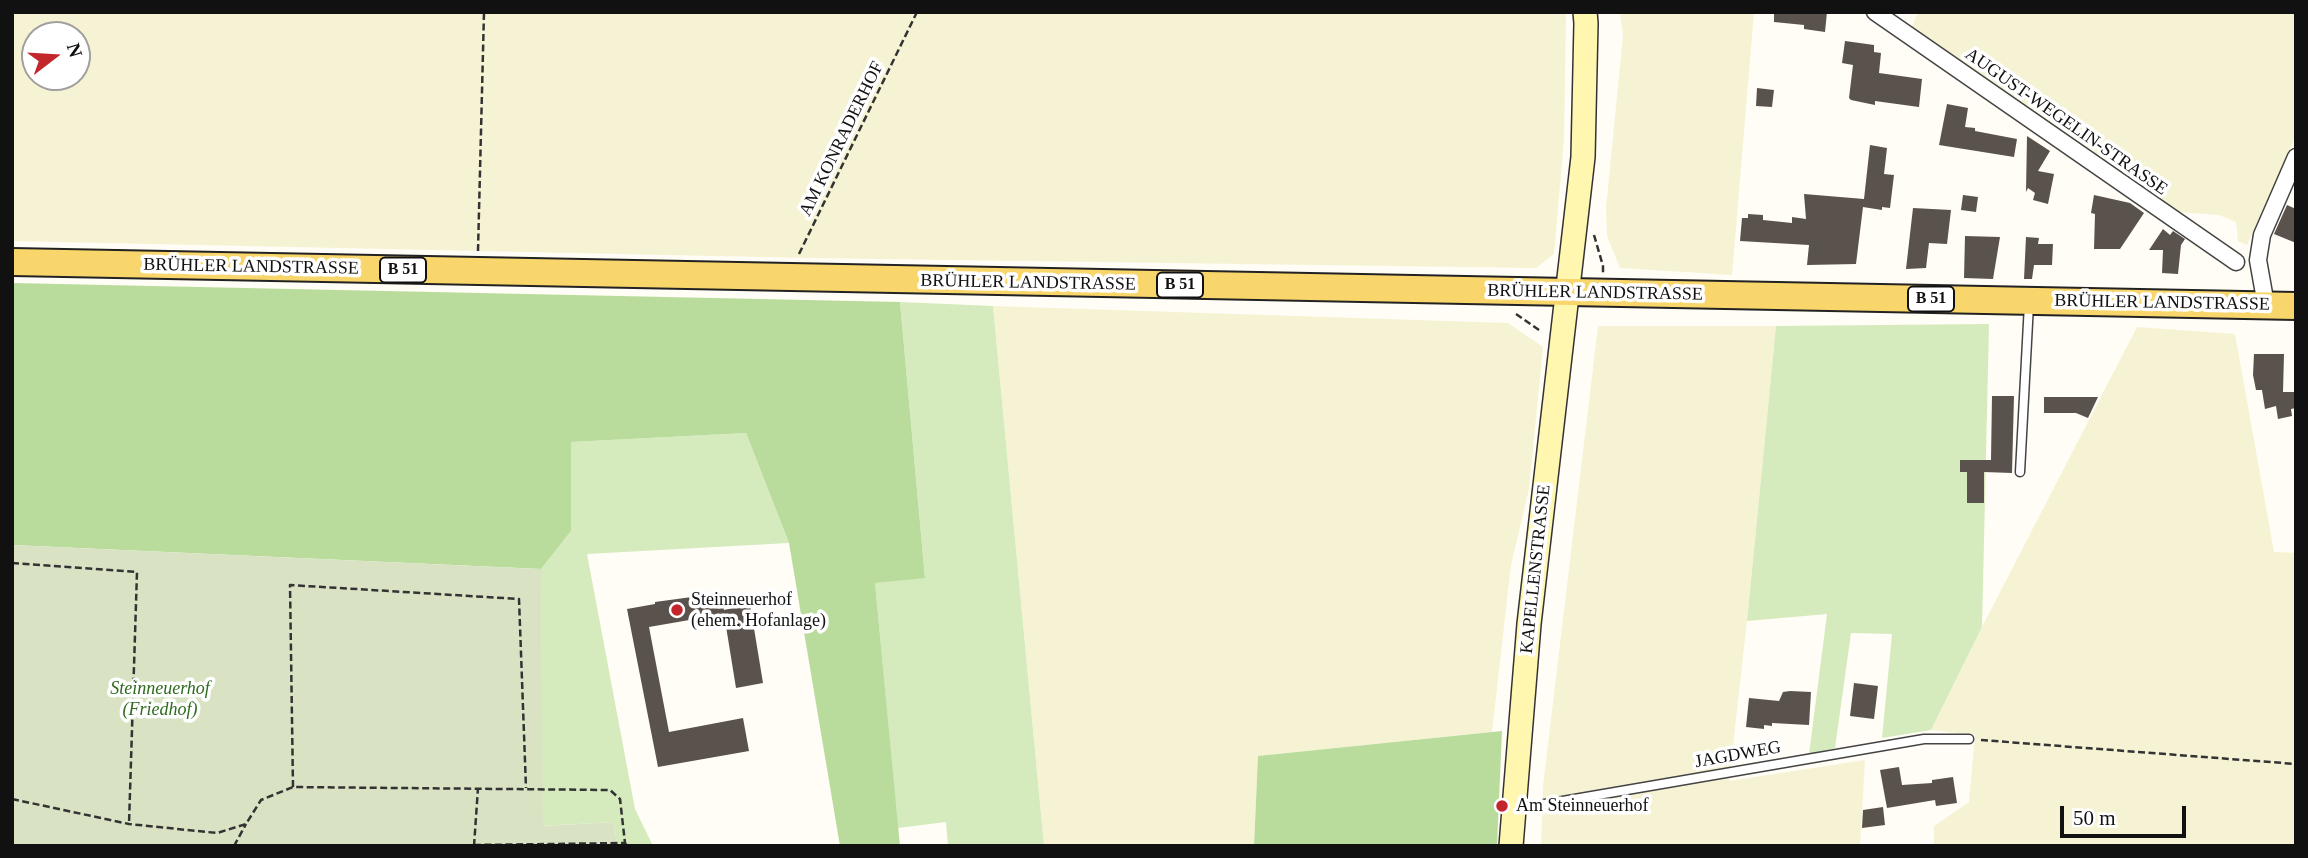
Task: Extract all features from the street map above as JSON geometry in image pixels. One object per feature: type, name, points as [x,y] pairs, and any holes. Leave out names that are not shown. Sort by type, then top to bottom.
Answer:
[{"type":"main road","name":"KAPELLENSTRASSE","points":[[1511,846],[1529,624],[1583,157],[1585,12]]},
{"type":"main road","name":"BRÜHLER LANDSTRASSE","points":[[12,261],[2296,306]]},
{"type":"street","name":"AUGUST-WEGELIN-STRASSE","points":[[1875,12],[2236,262]]},
{"type":"street","points":[[2251,307],[2262,235],[2296,157]]},
{"type":"lane","points":[[2020,472],[2029,301]]},
{"type":"lane","name":"JAGDWEG","points":[[1514,810],[1924,739],[1969,739]]},
{"type":"path","points":[[478,271],[484,12]]},
{"type":"path","name":"AM KONRADERHOF","points":[[793,278],[796,260],[917,12]]},
{"type":"path","points":[[12,563],[137,572],[129,824]]},
{"type":"path","points":[[293,787],[290,585],[519,599],[526,788]]},
{"type":"path","points":[[1969,739],[2296,764]]},
{"type":"path","points":[[234,846],[261,800],[293,787],[526,788],[610,790],[620,799],[626,844],[474,845],[478,788]]},
{"type":"path","points":[[12,799],[129,824],[217,833],[246,824]]},
{"type":"shaded area","points":[[12,12],[1566,12],[1564,139],[1554,254],[1536,268],[807,258],[12,241]]},
{"type":"shaded area","points":[[1620,12],[1754,12],[1732,275],[1620,268],[1607,236],[1606,208],[1623,36]]},
{"type":"shaded area","points":[[1918,12],[2296,12],[2296,136],[2247,245],[2238,241],[2236,222],[2219,215],[2178,212],[1911,29]]},
{"type":"shaded area","points":[[993,306],[1508,323],[1543,347],[1529,489],[1511,565],[1492,732],[1258,756],[1254,846],[1044,846]]},
{"type":"shaded area","points":[[1598,326],[1776,326],[1729,781],[1865,760],[1860,846],[1541,846],[1543,786]]},
{"type":"shaded area","points":[[2137,327],[2235,334],[2274,552],[2296,553],[2296,846],[1934,846],[1934,826],[1969,802],[1975,735],[1931,730]]},
{"type":"green space","points":[[12,283],[900,302],[925,578],[875,583],[900,846],[840,846],[789,543],[746,433],[571,442],[571,531],[541,569],[12,545]]},
{"type":"green space","points":[[900,302],[993,306],[1044,846],[948,846],[946,822],[898,828],[875,583],[925,577]]},
{"type":"green space","points":[[1989,324],[1982,627],[1931,730],[1882,738],[1892,634],[1851,633],[1835,748],[1809,754],[1827,614],[1747,621],[1776,326]]},
{"type":"green space","points":[[746,433],[789,543],[587,554],[635,809],[653,846],[617,846],[614,822],[542,826],[541,569],[571,531],[571,442]]},
{"type":"green space","name":"Steinneuerhof (Friedhof)","points":[[12,545],[541,569],[543,826],[614,822],[617,846],[12,846]]},
{"type":"green space","points":[[1502,731],[1497,846],[1254,846],[1258,756]]},
{"type":"building","points":[[1774,12],[1827,12],[1825,32],[1804,29],[1804,25],[1774,22]]},
{"type":"building","points":[[1845,41],[1874,45],[1874,52],[1881,53],[1879,73],[1922,79],[1919,107],[1875,101],[1875,105],[1851,100],[1849,98],[1853,65],[1842,63]]},
{"type":"building","points":[[1757,88],[1774,90],[1772,107],[1756,106]]},
{"type":"building","points":[[1947,104],[1968,108],[1965,127],[2017,139],[2014,157],[1939,145]]},
{"type":"building","points":[[2027,136],[2050,151],[2038,171],[2054,174],[2048,204],[2033,200],[2035,193],[2028,188],[2026,192]]},
{"type":"building","points":[[1870,145],[1887,148],[1884,174],[1894,175],[1890,208],[1882,207],[1882,210],[1863,207],[1856,264],[1807,265],[1809,245],[1740,241],[1742,218],[1748,218],[1748,214],[1763,215],[1763,220],[1792,223],[1792,217],[1806,219],[1804,194],[1864,199]]},
{"type":"building","points":[[1963,195],[1978,197],[1976,212],[1961,210]]},
{"type":"building","points":[[2094,195],[2130,203],[2144,213],[2120,249],[2094,249],[2095,214],[2091,213]]},
{"type":"building","points":[[2287,205],[2296,209],[2296,243],[2274,234]]},
{"type":"building","points":[[1913,208],[1951,210],[1947,244],[1929,243],[1926,268],[1906,269]]},
{"type":"building","points":[[2163,229],[2170,235],[2173,231],[2185,239],[2181,245],[2178,274],[2162,273],[2163,250],[2149,250]]},
{"type":"building","points":[[1965,236],[2000,237],[1993,279],[1964,278]]},
{"type":"building","points":[[2026,237],[2039,238],[2038,244],[2053,244],[2052,265],[2034,265],[2032,279],[2024,279]]},
{"type":"building","points":[[2254,354],[2284,354],[2283,392],[2296,392],[2296,408],[2291,409],[2292,416],[2278,419],[2276,406],[2265,409],[2262,390],[2256,390],[2253,375]]},
{"type":"building","points":[[1992,396],[2014,396],[2012,473],[1984,472],[1984,503],[1967,503],[1967,472],[1960,472],[1960,460],[1991,460]]},
{"type":"building","points":[[2044,397],[2098,397],[2088,418],[2076,413],[2044,413]]},
{"type":"building","points":[[721,593],[724,610],[750,604],[763,683],[736,688],[724,614],[649,627],[669,732],[743,718],[749,751],[658,767],[627,609],[655,602]]},
{"type":"building","points":[[1854,683],[1878,686],[1874,719],[1850,716]]},
{"type":"building","points":[[1783,692],[1811,692],[1809,725],[1772,723],[1772,726],[1764,725],[1764,729],[1746,727],[1749,698],[1779,701]]},
{"type":"building","points":[[1899,767],[1902,785],[1932,783],[1932,780],[1953,777],[1957,803],[1936,806],[1935,800],[1887,808],[1880,770]]},
{"type":"building","points":[[1883,807],[1885,825],[1862,828],[1863,810]]},
{"type":"place","name":"Steinneuerhof (ehem. Hofanlage)","points":[[677,610]]},
{"type":"place","name":"Am Steinneuerhof","points":[[1502,806]]}]
